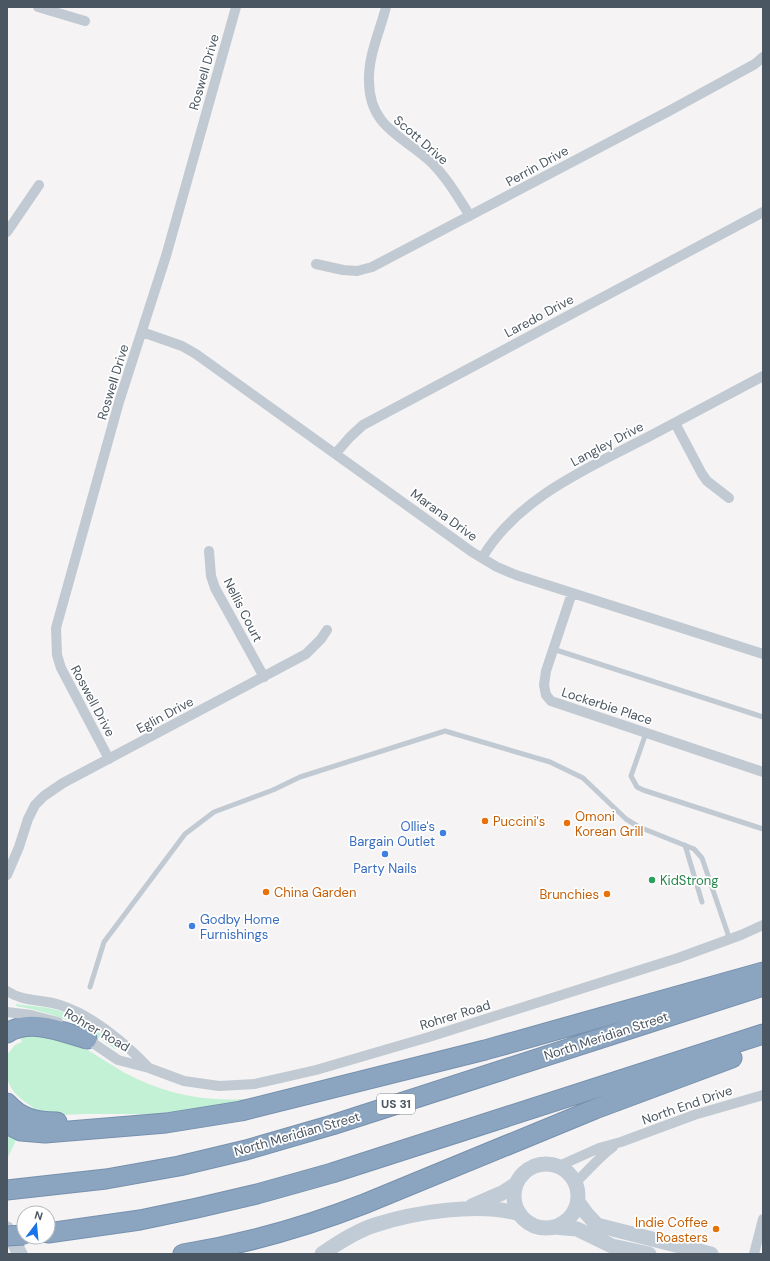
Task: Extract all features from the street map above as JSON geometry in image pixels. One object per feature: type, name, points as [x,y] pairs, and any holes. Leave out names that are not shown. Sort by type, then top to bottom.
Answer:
[{"type":"highway","points":[[7,1124],[21,1131],[32,1133],[183,1121],[220,1115],[485,1050],[763,972]]},
{"type":"highway","name":"North Meridian Street","points":[[14,1190],[114,1178],[180,1166],[246,1150],[332,1125],[763,986]]},
{"type":"highway","points":[[7,1033],[16,1029],[32,1026],[87,1039]]},
{"type":"highway","points":[[56,1232],[140,1220],[257,1194],[346,1168],[763,1034]]},
{"type":"highway","points":[[183,1254],[233,1245],[269,1236],[341,1213],[632,1094],[751,1052],[763,1042]]},
{"type":"highway","points":[[7,1104],[13,1110],[35,1121],[56,1122],[94,1128]]},
{"type":"street","points":[[38,7],[85,21]]},
{"type":"street","name":"Roswell Drive","points":[[109,759],[61,668],[57,656],[56,628],[117,409],[166,256],[236,7]]},
{"type":"street","name":"Scott Drive","points":[[386,7],[369,69],[371,97],[376,111],[383,123],[392,133],[431,162],[453,189],[470,216]]},
{"type":"street","name":"Perrin Drive","points":[[316,264],[343,270],[358,271],[372,268],[569,163],[669,112],[755,64],[763,57]]},
{"type":"street","points":[[7,232],[39,185]]},
{"type":"street","name":"Laredo Drive","points":[[336,454],[350,437],[363,425],[763,212]]},
{"type":"street","name":"Marana Drive","points":[[142,332],[182,346],[196,354],[466,547],[497,567],[516,575],[763,654]]},
{"type":"street","name":"Langley Drive","points":[[482,558],[490,544],[526,507],[583,470],[763,376]]},
{"type":"street","points":[[675,423],[702,474],[713,486],[729,498]]},
{"type":"street","name":"Nellis Court","points":[[209,551],[215,588],[264,676]]},
{"type":"street","name":"Lockerbie Place","points":[[572,593],[546,671],[544,685],[546,695],[551,701],[763,772]]},
{"type":"street","name":"Eglin Drive","points":[[7,875],[19,847],[30,814],[44,796],[109,759],[306,654],[321,639],[327,630]]},
{"type":"street","name":"Rohrer Road","points":[[7,1012],[31,1015],[60,1022],[71,1027],[118,1060],[149,1068],[184,1081],[212,1086],[246,1085],[281,1079],[316,1070],[449,1031],[678,958],[730,940],[763,925]]},
{"type":"street","name":"Rohrer Road","points":[[7,991],[18,997],[58,1004],[81,1014],[130,1049],[149,1068]]},
{"type":"street","name":"North End Drive","points":[[559,1166],[599,1148],[620,1143],[694,1115],[763,1095]]},
{"type":"street","name":"North End Drive","points":[[576,1182],[602,1155],[620,1143]]},
{"type":"street","points":[[553,1227],[562,1224],[570,1218],[578,1202],[578,1188],[572,1175],[559,1166],[549,1163],[538,1164],[529,1168],[521,1175],[516,1184],[514,1194],[515,1204],[520,1214],[526,1221],[534,1226],[544,1228],[553,1227],[576,1229],[612,1246],[649,1254]]},
{"type":"street","points":[[458,1210],[484,1202],[502,1194],[516,1184]]},
{"type":"street","points":[[578,1202],[586,1214],[597,1225],[695,1252],[711,1254]]},
{"type":"street","points":[[322,1254],[341,1241],[375,1225],[409,1216],[458,1210],[495,1209],[520,1214]]},
{"type":"street","points":[[754,1254],[763,1219]]},
{"type":"street","points":[[7,1229],[20,1254]]},
{"type":"lane","points":[[553,649],[763,717]]},
{"type":"lane","points":[[90,987],[104,942],[185,834],[214,812],[273,790],[300,778],[445,731],[550,762],[583,778],[626,819],[639,828],[694,849],[702,858],[730,940]]},
{"type":"lane","points":[[646,733],[631,776],[636,787],[763,829]]},
{"type":"lane","points":[[685,845],[702,902]]},
{"type":"green space","points":[[16,1004],[48,1008],[71,1015],[87,1024],[117,1046],[115,1049],[90,1032],[57,1016],[16,1006]]},
{"type":"green space","points":[[37,1034],[78,1045],[123,1072],[166,1090],[196,1097],[244,1100],[209,1108],[158,1114],[60,1115],[30,1113],[33,1107],[13,1091],[8,1082],[7,1055],[15,1045],[22,1042],[20,1036]]},
{"type":"green space","points":[[9,1135],[17,1138],[7,1159],[7,1142]]},
{"type":"place","name":"Puccini's","points":[[485,821]]},
{"type":"place","name":"Omoni Korean Grill","points":[[567,823]]},
{"type":"place","name":"Ollie's Bargain Outlet","points":[[443,833]]},
{"type":"place","name":"Party Nails","points":[[385,854]]},
{"type":"place","name":"KidStrong","points":[[652,880]]},
{"type":"place","name":"China Garden","points":[[266,892]]},
{"type":"place","name":"Brunchies","points":[[607,894]]},
{"type":"place","name":"Godby Home Furnishings","points":[[192,926]]},
{"type":"place","name":"Indie Coffee Roasters","points":[[716,1229]]}]
